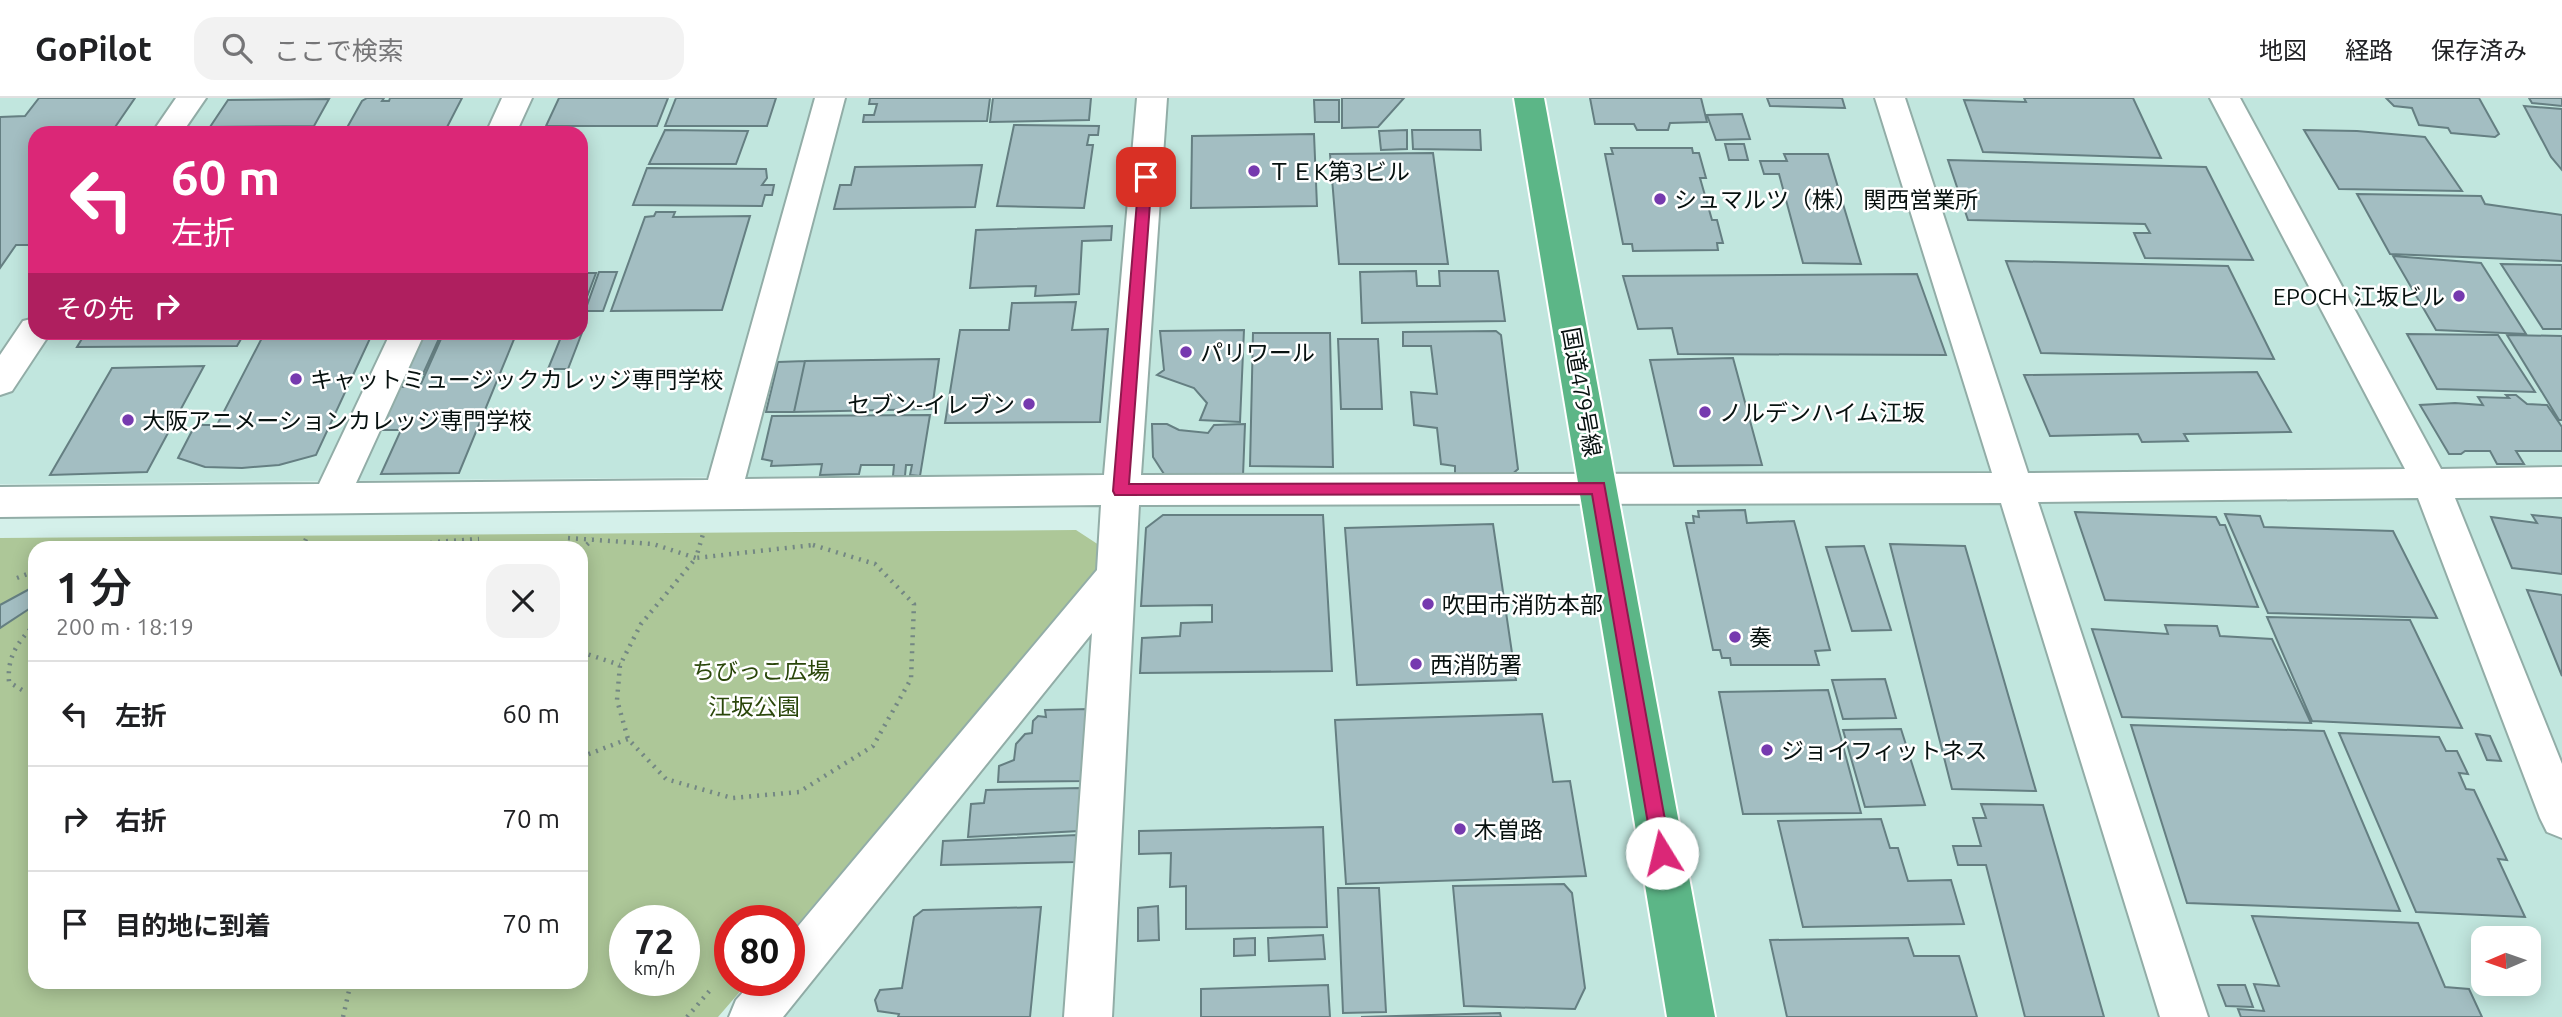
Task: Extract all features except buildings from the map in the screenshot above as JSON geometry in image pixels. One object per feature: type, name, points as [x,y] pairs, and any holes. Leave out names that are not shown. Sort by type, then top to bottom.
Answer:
[{"type":"highway","name":"国道479号線","points":[[1529,98],[1691,1017]]},
{"type":"street","points":[[172,126],[191,98]]},
{"type":"street","points":[[504,126],[517,98]]},
{"type":"street","points":[[714,508],[830,98]]},
{"type":"street","points":[[1088,1017],[1115,576],[1152,98]]},
{"type":"street","points":[[1890,98],[2184,1017]]},
{"type":"street","points":[[2225,98],[2431,484],[2562,818]]},
{"type":"street","points":[[0,382],[28,340]]},
{"type":"street","points":[[331,498],[404,340]]},
{"type":"street","points":[[0,502],[331,498],[714,508],[1121,491],[1599,487],[2015,488],[2562,482]]},
{"type":"street","points":[[805,954],[1115,576]]},
{"type":"street","points":[[753,1017],[771,996]]},
{"type":"path","points":[[557,538],[653,544],[696,558],[813,545],[875,564],[914,604],[911,679],[873,746],[799,792],[732,798],[666,779],[628,739],[617,699],[620,665],[641,624],[696,558],[714,508]]},
{"type":"path","points":[[451,541],[484,539]]},
{"type":"path","points":[[588,544],[594,539]]},
{"type":"path","points":[[17,578],[28,574]]},
{"type":"path","points":[[22,690],[9,682],[6,664],[17,643],[28,631]]},
{"type":"path","points":[[588,654],[620,665]]},
{"type":"path","points":[[588,754],[628,739]]},
{"type":"path","points":[[687,1017],[714,986]]},
{"type":"path","points":[[343,1017],[349,989]]},
{"type":"shaded area","points":[[0,98],[2562,98],[2562,1017],[784,1017],[801,996],[805,996],[805,991],[1137,578],[1143,473],[0,484]]},
{"type":"green space","name":"江坂公園","points":[[1076,530],[1099,545],[1096,573],[805,915],[805,905],[714,905],[714,996],[736,996],[718,1017],[0,1017],[0,538]]},
{"type":"place","name":"ＴＥK第3ビル","points":[[1254,171]]},
{"type":"place","name":"シュマルツ（株） 関西営業所","points":[[1660,199]]},
{"type":"place","name":"EPOCH 江坂ビル","points":[[2459,296]]},
{"type":"place","name":"パリワール","points":[[1186,352]]},
{"type":"place","name":"キャットミュージックカレッジ専門学校","points":[[296,379]]},
{"type":"place","name":"セブン-イレブン","points":[[1029,404]]},
{"type":"place","name":"ノルデンハイム江坂","points":[[1705,412]]},
{"type":"place","name":"大阪アニメーションカレッジ専門学校","points":[[128,420]]},
{"type":"place","name":"吹田市消防本部","points":[[1428,604]]},
{"type":"place","name":"奏","points":[[1735,637]]},
{"type":"place","name":"西消防署","points":[[1416,664]]},
{"type":"place","name":"ジョイフィットネス","points":[[1767,750]]},
{"type":"place","name":"木曽路","points":[[1460,829]]},
{"type":"route","points":[[1146,177],[1121,491],[1599,487],[1662,853]]},
{"type":"park label","name":"ちびっこ広場","points":[[761,670]]}]
